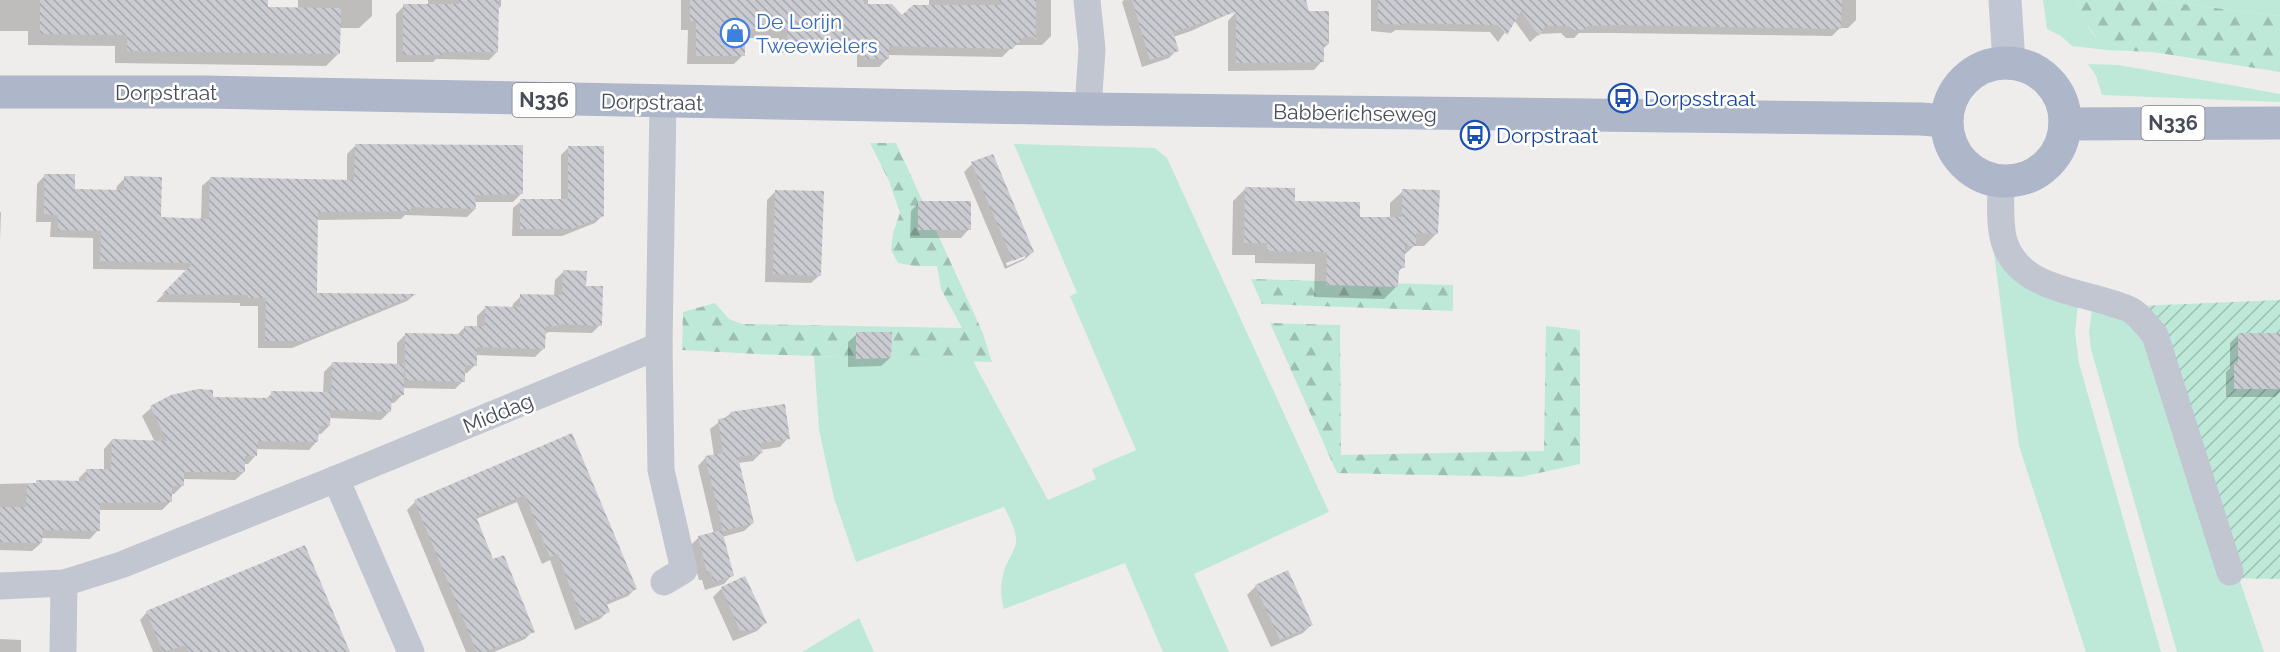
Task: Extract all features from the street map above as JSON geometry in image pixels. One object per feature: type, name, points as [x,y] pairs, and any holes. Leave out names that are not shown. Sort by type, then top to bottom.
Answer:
[{"type":"main road","points":[[2005,0],[2009,63]]},
{"type":"main road","points":[[2009,63],[2025,66],[2038,72],[2050,82],[2064,109],[2065,124],[2062,140],[2055,154],[2045,166],[2032,175],[2017,180],[2001,181],[1980,175],[1962,162],[1953,150],[1946,122],[1949,106],[1956,91],[1966,79],[1994,64],[2009,63]]},
{"type":"main road","name":"Dorpstraat","points":[[0,92],[218,92],[1088,109]]},
{"type":"main road","name":"Babberichseweg","points":[[1088,109],[1921,119],[1946,122]]},
{"type":"main road","name":"N336","points":[[2065,124],[2280,123]]},
{"type":"street","points":[[1087,0],[1092,49],[1088,109]]},
{"type":"street","points":[[663,102],[659,346],[661,470],[684,570],[664,582]]},
{"type":"street","points":[[2001,181],[2002,232],[2008,251],[2018,265],[2029,276],[2044,283],[2085,294],[2136,313],[2155,335],[2230,572]]},
{"type":"street","name":"Middag","points":[[0,586],[64,583],[121,565],[659,346]]},
{"type":"street","points":[[336,479],[411,652]]},
{"type":"street","points":[[63,652],[64,583]]},
{"type":"green space","points":[[2043,0],[2077,0],[2092,33],[2107,50],[2072,46],[2061,36],[2047,29]]},
{"type":"green space","points":[[2077,0],[2151,0],[2280,16],[2280,72],[2153,52],[2107,50],[2099,43],[2084,19]]},
{"type":"green space","points":[[2151,0],[2280,0],[2280,16]]},
{"type":"green space","points":[[2088,64],[2119,65],[2280,94],[2280,102],[2102,95],[2096,76]]},
{"type":"green space","points":[[870,143],[896,143],[982,331],[992,362],[682,350],[683,312],[715,303],[729,319],[742,324],[962,328],[941,289],[937,266],[898,263],[891,250],[893,233],[900,213],[889,181]]},
{"type":"green space","points":[[1014,144],[1155,148],[1167,158],[1329,512],[1194,574],[1229,652],[1163,652],[1125,563],[1004,609],[1001,594],[1002,578],[1014,549],[1016,537],[1004,507],[856,562],[834,498],[819,430],[814,356],[973,361],[1048,500],[1096,479],[1092,469],[1136,450],[1070,296],[1077,293]]},
{"type":"green space","points":[[1993,246],[2078,304],[2075,333],[2079,363],[2161,652],[2086,652],[2019,446]]},
{"type":"green space","points":[[1251,279],[1453,285],[1453,311],[1262,304]]},
{"type":"green space","points":[[2280,300],[2280,579],[2222,578],[2138,306]]},
{"type":"green space","points":[[2092,309],[2127,323],[2149,346],[2239,578],[2264,652],[2177,652],[2091,349],[2089,332]]},
{"type":"green space","points":[[1270,323],[1340,325],[1341,455],[1544,451],[1546,326],[1580,330],[1580,464],[1521,477],[1337,473]]},
{"type":"green space","points":[[859,618],[874,652],[802,652]]},
{"type":"building","points":[[40,0],[268,0],[268,7],[341,8],[340,54],[127,51],[127,35],[40,34]]},
{"type":"building","points":[[459,0],[499,0],[498,52],[403,55],[403,4],[459,4]]},
{"type":"building","points":[[690,0],[864,0],[864,4],[892,4],[902,15],[913,5],[1003,5],[999,0],[1036,0],[1036,41],[1033,37],[1024,37],[1012,49],[889,46],[889,59],[865,59],[865,43],[788,45],[787,29],[745,29],[745,56],[696,56],[696,21],[690,21]]},
{"type":"building","points":[[1132,0],[1306,0],[1309,11],[1329,11],[1328,44],[1324,44],[1324,62],[1236,63],[1236,12],[1173,32],[1179,51],[1150,60]]},
{"type":"building","points":[[1378,0],[1842,0],[1841,29],[1621,25],[1588,26],[1583,30],[1574,30],[1569,26],[1545,26],[1539,36],[1521,11],[1507,35],[1498,25],[1378,23]]},
{"type":"building","points":[[355,144],[523,145],[523,194],[475,195],[476,209],[411,207],[411,211],[318,212],[317,293],[417,294],[302,341],[265,341],[266,298],[248,298],[248,295],[162,294],[193,263],[100,261],[101,231],[58,230],[58,215],[44,214],[44,174],[75,174],[75,189],[124,190],[124,176],[162,177],[161,217],[209,219],[210,177],[354,180]]},
{"type":"building","points":[[568,146],[604,146],[604,216],[571,229],[520,229],[520,199],[568,199]]},
{"type":"building","points":[[993,154],[1034,252],[1013,261],[971,162]]},
{"type":"building","points":[[1245,187],[1295,188],[1295,201],[1360,202],[1360,217],[1402,217],[1402,189],[1440,190],[1438,234],[1416,233],[1416,246],[1405,246],[1405,268],[1399,268],[1398,287],[1326,285],[1327,252],[1267,251],[1267,243],[1244,243]]},
{"type":"building","points":[[775,190],[824,191],[821,276],[773,274]]},
{"type":"building","points":[[918,201],[971,201],[971,230],[918,230]]},
{"type":"building","points":[[563,270],[587,271],[586,286],[603,286],[602,326],[557,324],[557,326],[546,326],[545,349],[477,347],[477,366],[465,365],[465,382],[405,380],[405,333],[464,334],[464,326],[485,326],[485,306],[520,307],[520,294],[562,295]]},
{"type":"building","points":[[856,332],[892,332],[891,358],[856,359]]},
{"type":"building","points":[[2238,333],[2280,333],[2280,389],[2234,389],[2234,362],[2238,362]]},
{"type":"building","points":[[332,362],[404,364],[404,395],[392,395],[391,412],[331,410]]},
{"type":"building","points":[[198,389],[213,390],[213,397],[271,398],[271,391],[331,392],[330,426],[319,426],[318,442],[258,441],[257,456],[245,456],[245,472],[184,472],[184,486],[172,486],[172,502],[100,503],[100,531],[43,530],[42,543],[0,542],[0,507],[26,507],[27,483],[36,483],[36,480],[86,481],[86,469],[111,469],[112,439],[167,441],[150,406],[171,395]]},
{"type":"building","points":[[785,404],[790,439],[760,443],[763,453],[738,457],[754,523],[723,531],[705,456],[723,453],[718,419],[731,417],[730,412]]},
{"type":"building","points":[[572,433],[637,589],[606,602],[610,612],[583,623],[558,554],[550,557],[525,495],[476,516],[493,559],[504,555],[535,632],[485,652],[477,652],[414,500]]},
{"type":"building","points":[[722,530],[734,576],[713,582],[711,572],[707,573],[698,536]]},
{"type":"building","points":[[305,545],[350,652],[189,652],[186,645],[163,652],[146,611]]},
{"type":"building","points":[[1288,570],[1313,625],[1280,640],[1255,585]]},
{"type":"building","points":[[745,576],[767,623],[749,631],[740,631],[721,587]]},
{"type":"place","name":"De Lorijn Tweewielers","points":[[735,33]]},
{"type":"place","name":"Dorpsstraat","points":[[1623,98]]},
{"type":"place","name":"Dorpstraat","points":[[1475,135]]}]
